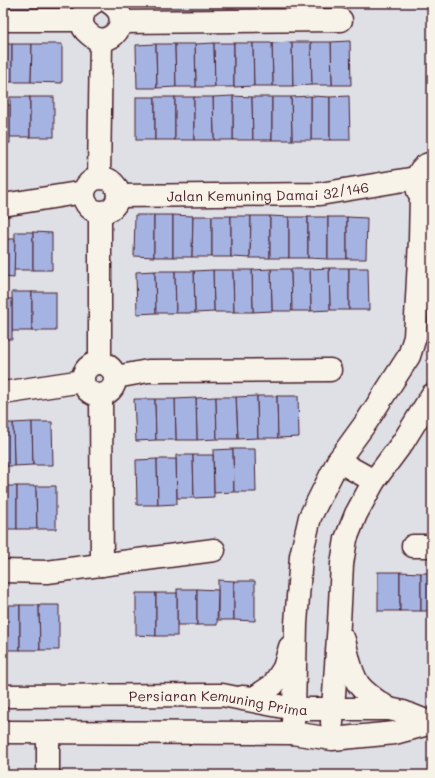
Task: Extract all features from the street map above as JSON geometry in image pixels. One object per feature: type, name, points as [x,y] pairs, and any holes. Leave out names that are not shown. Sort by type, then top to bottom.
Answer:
[{"type":"street","points":[[3,20],[87,11],[85,31],[101,40],[106,39],[116,33],[121,22],[118,10],[110,3]]},
{"type":"street","points":[[121,22],[341,20]]},
{"type":"street","points":[[3,205],[91,185],[104,178],[111,180],[116,185],[118,201],[114,207],[108,211],[100,213],[89,208],[85,202],[91,185],[101,40]]},
{"type":"street","points":[[292,733],[296,624],[301,556],[310,517],[338,461],[376,408],[409,356],[415,337],[423,192],[419,172],[424,166],[432,162]]},
{"type":"street","name":"Jalan Kemuning Damai 32/146","points":[[118,196],[423,192]]},
{"type":"street","points":[[100,213],[108,370],[115,383],[107,394],[95,395],[89,392],[83,381],[86,370],[90,366],[108,370],[330,370]]},
{"type":"street","points":[[3,393],[83,381]]},
{"type":"street","points":[[101,395],[102,565]]},
{"type":"street","points":[[332,739],[332,709],[342,564],[346,539],[356,514],[374,481],[403,442],[432,395]]},
{"type":"street","points":[[338,461],[374,481]]},
{"type":"street","points":[[3,571],[47,572],[214,550]]},
{"type":"street","points":[[339,623],[352,671],[360,686],[373,698],[389,709]]},
{"type":"street","points":[[222,695],[254,698],[273,685],[284,668],[296,624]]},
{"type":"street","name":"Persiaran Kemuning Prima","points":[[3,696],[222,695],[294,709],[389,709],[403,712],[431,723]]},
{"type":"street","name":"Persiaran Kemuning Prima","points":[[3,732],[292,733],[332,739],[395,733],[431,723]]},
{"type":"street","points":[[48,732],[48,775]]},
{"type":"building","points":[[350,41],[351,85],[332,85],[331,42]]},
{"type":"building","points":[[292,42],[293,86],[273,86],[272,43]]},
{"type":"building","points":[[292,42],[311,42],[312,85],[293,86]]},
{"type":"building","points":[[311,42],[331,42],[332,85],[312,85]]},
{"type":"building","points":[[214,43],[215,87],[196,87],[195,44]]},
{"type":"building","points":[[214,43],[234,43],[234,87],[215,87]]},
{"type":"building","points":[[234,43],[253,43],[254,86],[234,87]]},
{"type":"building","points":[[253,43],[272,43],[273,86],[254,86]]},
{"type":"building","points":[[3,44],[12,44],[12,82],[3,82]]},
{"type":"building","points":[[12,44],[32,44],[31,82],[12,82]]},
{"type":"building","points":[[32,44],[62,44],[62,83],[31,82]]},
{"type":"building","points":[[156,44],[157,88],[137,88],[136,45]]},
{"type":"building","points":[[156,44],[175,44],[176,87],[157,88]]},
{"type":"building","points":[[175,44],[195,44],[196,87],[176,87]]},
{"type":"building","points":[[233,96],[252,97],[253,140],[233,140]]},
{"type":"building","points":[[233,96],[233,140],[214,140],[213,97]]},
{"type":"building","points":[[311,96],[330,97],[330,140],[311,140]]},
{"type":"building","points":[[311,96],[311,140],[292,140],[291,97]]},
{"type":"building","points":[[349,96],[350,140],[330,140],[330,97]]},
{"type":"building","points":[[10,97],[30,97],[30,137],[10,137]]},
{"type":"building","points":[[30,97],[54,97],[54,137],[30,137]]},
{"type":"building","points":[[136,97],[155,97],[155,140],[136,140]]},
{"type":"building","points":[[155,97],[175,97],[175,140],[155,140]]},
{"type":"building","points":[[175,97],[194,97],[194,140],[175,140]]},
{"type":"building","points":[[194,97],[213,97],[214,140],[194,140]]},
{"type":"building","points":[[252,97],[272,97],[272,140],[253,140]]},
{"type":"building","points":[[272,97],[291,97],[292,140],[272,140]]},
{"type":"building","points":[[3,105],[10,105],[10,143],[3,143]]},
{"type":"building","points":[[135,215],[154,215],[154,257],[134,256]]},
{"type":"building","points":[[154,215],[173,215],[173,257],[154,257]]},
{"type":"building","points":[[173,215],[193,216],[192,257],[173,257]]},
{"type":"building","points":[[193,216],[212,216],[212,257],[192,257]]},
{"type":"building","points":[[212,216],[231,216],[231,257],[212,257]]},
{"type":"building","points":[[231,216],[251,216],[250,258],[231,257]]},
{"type":"building","points":[[251,216],[270,216],[270,258],[250,258]]},
{"type":"building","points":[[270,216],[289,217],[289,258],[270,258]]},
{"type":"building","points":[[289,217],[308,217],[308,258],[289,258]]},
{"type":"building","points":[[308,217],[328,217],[328,259],[308,258]]},
{"type":"building","points":[[328,217],[347,217],[347,259],[328,259]]},
{"type":"building","points":[[347,217],[367,218],[366,259],[347,259]]},
{"type":"building","points":[[15,232],[33,232],[33,270],[14,270]]},
{"type":"building","points":[[33,232],[52,233],[52,270],[33,270]]},
{"type":"building","points":[[3,239],[15,239],[14,278],[3,277]]},
{"type":"building","points":[[329,268],[349,268],[349,310],[330,310]]},
{"type":"building","points":[[329,268],[330,310],[311,311],[310,269]]},
{"type":"building","points":[[349,268],[368,268],[369,310],[349,310]]},
{"type":"building","points":[[271,269],[291,269],[292,311],[272,311]]},
{"type":"building","points":[[271,269],[272,311],[253,312],[252,270]]},
{"type":"building","points":[[291,269],[310,269],[311,311],[292,311]]},
{"type":"building","points":[[213,270],[233,270],[234,312],[214,312]]},
{"type":"building","points":[[213,270],[214,312],[195,313],[194,271]]},
{"type":"building","points":[[233,270],[252,270],[253,312],[234,312]]},
{"type":"building","points":[[155,271],[156,313],[137,314],[136,272]]},
{"type":"building","points":[[155,271],[175,271],[176,313],[156,313]]},
{"type":"building","points":[[175,271],[194,271],[195,313],[176,313]]},
{"type":"building","points":[[12,292],[32,292],[32,331],[12,331]]},
{"type":"building","points":[[32,292],[56,292],[56,331],[32,331]]},
{"type":"building","points":[[3,299],[12,299],[12,339],[3,339]]},
{"type":"building","points":[[257,396],[258,438],[238,439],[236,397]]},
{"type":"building","points":[[257,396],[277,396],[278,438],[258,438]]},
{"type":"building","points":[[277,396],[298,396],[299,437],[278,438]]},
{"type":"building","points":[[216,397],[217,439],[197,440],[196,398]]},
{"type":"building","points":[[216,397],[236,397],[238,439],[217,439]]},
{"type":"building","points":[[196,398],[197,440],[176,440],[175,399]]},
{"type":"building","points":[[134,399],[155,399],[156,440],[136,441]]},
{"type":"building","points":[[155,399],[175,399],[176,440],[156,440]]},
{"type":"building","points":[[32,422],[33,465],[14,466],[13,423]]},
{"type":"building","points":[[32,422],[52,422],[53,465],[33,465]]},
{"type":"building","points":[[3,423],[13,423],[14,466],[3,466]]},
{"type":"building","points":[[233,449],[234,492],[214,493],[213,450]]},
{"type":"building","points":[[233,449],[255,449],[256,492],[234,492]]},
{"type":"building","points":[[176,455],[193,455],[194,498],[177,498]]},
{"type":"building","points":[[193,455],[213,455],[214,497],[194,498]]},
{"type":"building","points":[[157,459],[158,505],[137,505],[136,460]]},
{"type":"building","points":[[157,459],[176,459],[177,504],[158,505]]},
{"type":"building","points":[[3,486],[17,486],[17,529],[3,529]]},
{"type":"building","points":[[17,486],[36,486],[37,529],[17,529]]},
{"type":"building","points":[[36,486],[56,486],[56,529],[37,529]]},
{"type":"building","points":[[378,572],[400,572],[400,611],[378,611]]},
{"type":"building","points":[[400,572],[421,573],[421,611],[400,611]]},
{"type":"building","points":[[421,573],[432,573],[432,611],[421,611]]},
{"type":"building","points":[[218,580],[234,581],[234,620],[218,620]]},
{"type":"building","points":[[234,581],[255,581],[255,621],[234,620]]},
{"type":"building","points":[[177,589],[197,589],[197,625],[177,625]]},
{"type":"building","points":[[197,589],[218,590],[217,625],[197,625]]},
{"type":"building","points":[[136,593],[156,593],[156,636],[136,635]]},
{"type":"building","points":[[156,593],[177,593],[177,636],[156,636]]},
{"type":"building","points":[[3,605],[20,605],[20,650],[3,650]]},
{"type":"building","points":[[20,605],[39,605],[40,650],[20,650]]},
{"type":"building","points":[[39,605],[59,605],[59,650],[40,650]]}]
